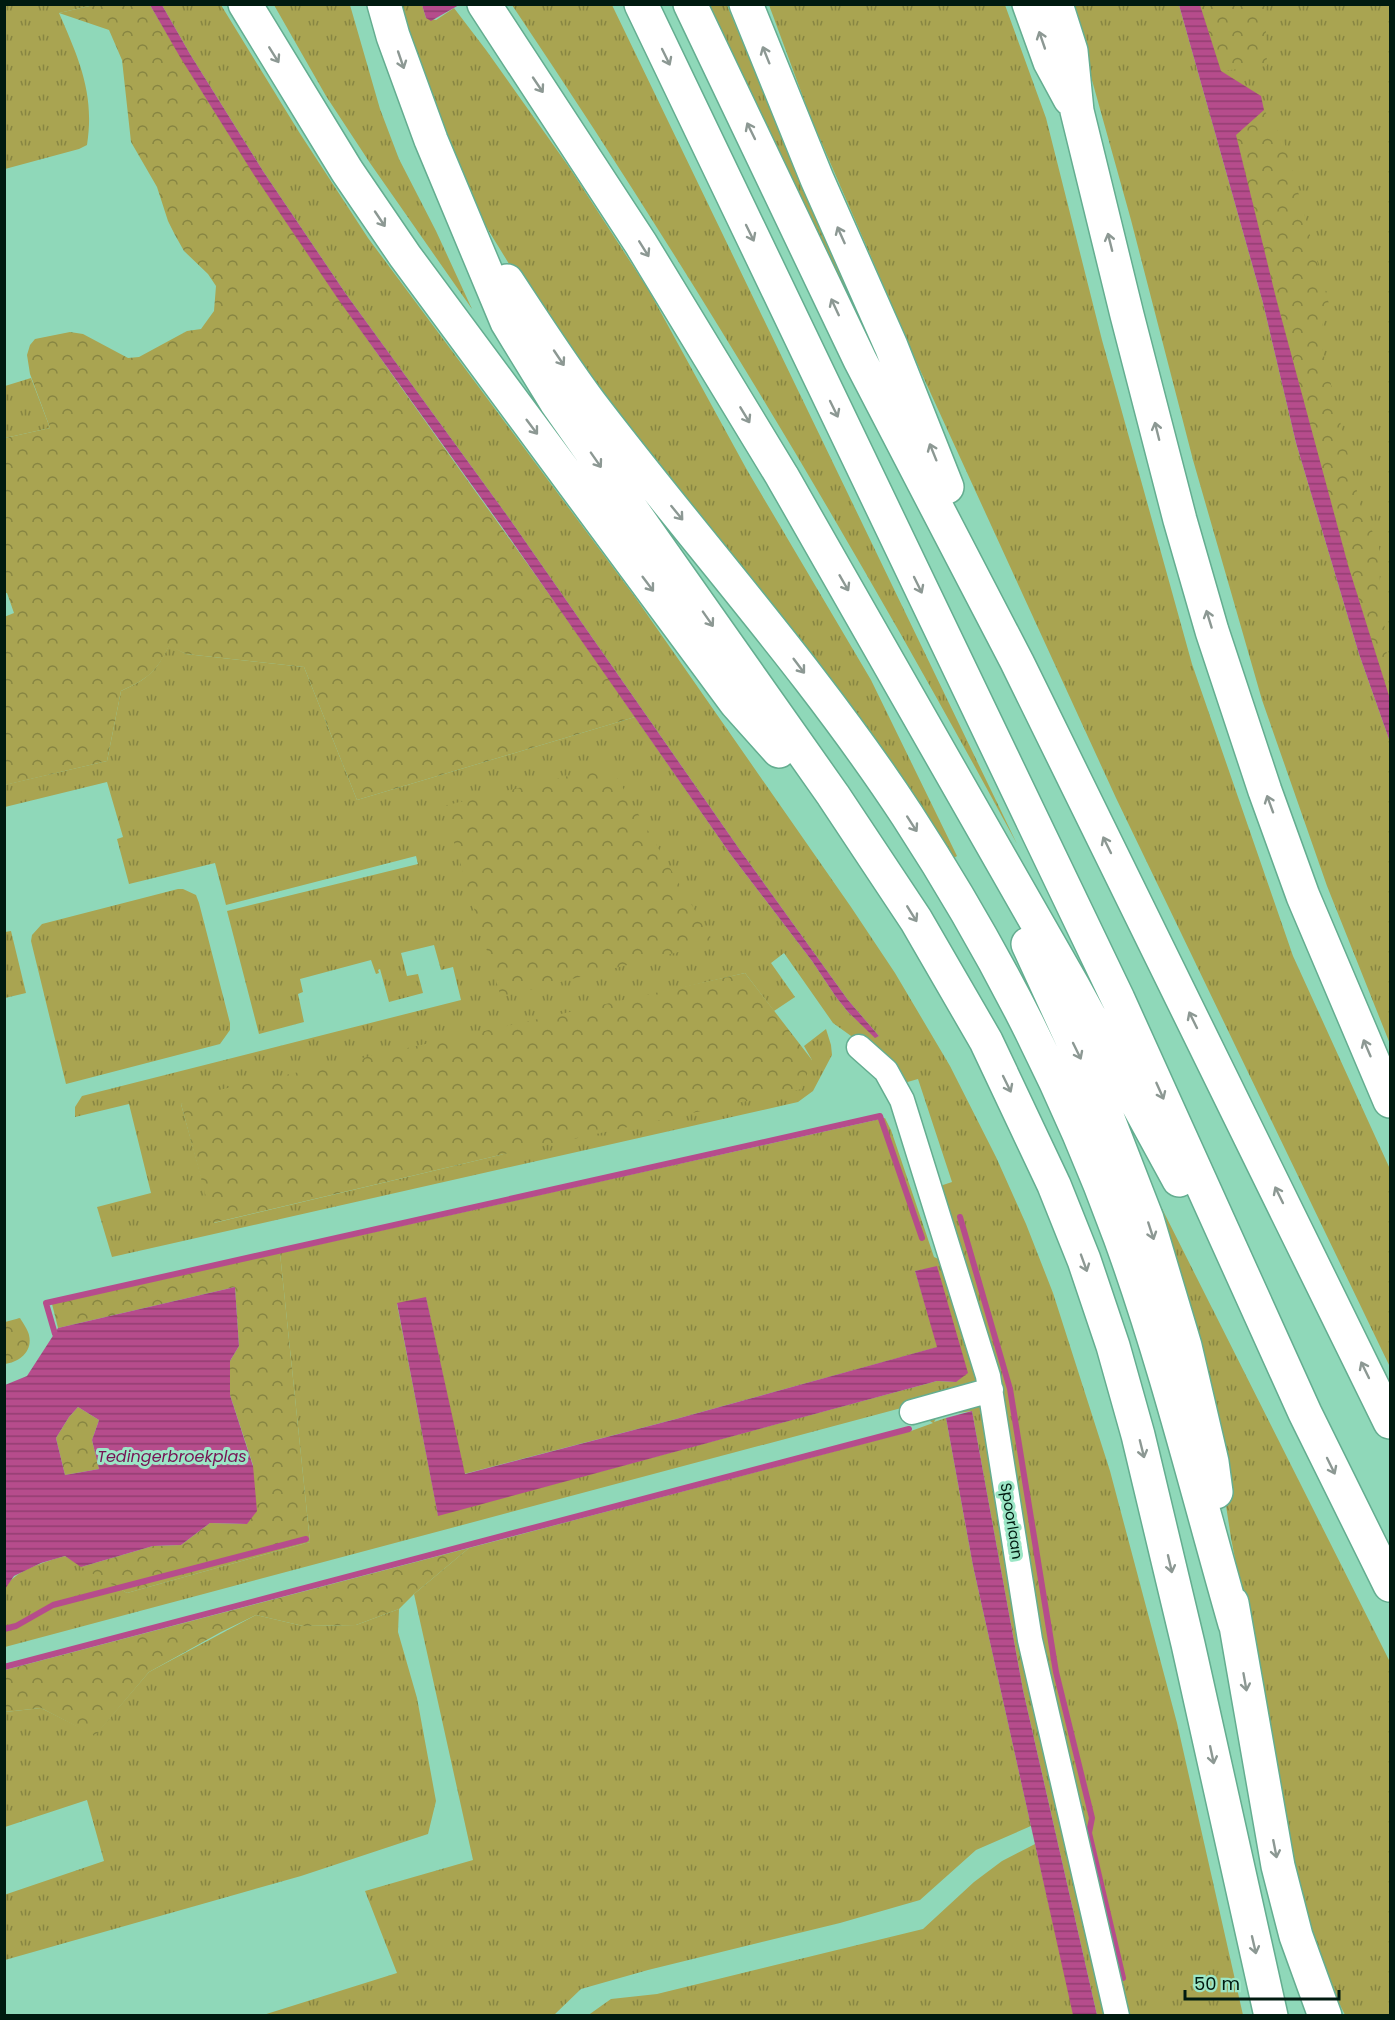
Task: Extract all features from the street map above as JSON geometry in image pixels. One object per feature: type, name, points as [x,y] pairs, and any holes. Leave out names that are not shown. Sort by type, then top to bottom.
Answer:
[{"type":"highway","points":[[245,4],[341,162],[418,274],[736,703],[881,864]]},
{"type":"highway","points":[[384,4],[413,94],[507,322],[556,402],[881,864],[939,957],[986,1041],[1054,1185],[1087,1271],[1116,1358],[1156,1507],[1271,2016]]},
{"type":"highway","points":[[484,4],[641,244],[820,542],[1073,986],[1305,1413]]},
{"type":"highway","points":[[641,4],[1118,999],[1305,1413],[1390,1585]]},
{"type":"highway","points":[[690,4],[860,360],[1017,662],[1390,1422]]},
{"type":"highway","points":[[746,4],[816,179],[891,345],[1017,662]]},
{"type":"highway","points":[[1029,4],[1050,62],[1077,111]]},
{"type":"highway","points":[[1056,4],[1071,51],[1077,111],[1180,520],[1233,697],[1303,896],[1390,1101]]},
{"type":"highway","points":[[459,206],[588,400],[775,635],[864,753],[920,836],[985,943],[1056,1083],[1119,1234],[1150,1325],[1235,1624]]},
{"type":"highway","points":[[955,779],[1107,1116],[1147,1219],[1177,1317],[1212,1462],[1235,1624],[1278,1866],[1300,1947],[1325,2016]]},
{"type":"street","name":"Spoorlaan","points":[[859,1047],[886,1071],[902,1100],[981,1349],[991,1390],[1030,1640],[1117,2016]]},
{"type":"street","points":[[912,1412],[991,1390]]},
{"type":"green space","points":[[5,5],[94,5],[59,13],[84,77],[89,109],[87,145],[5,169]]},
{"type":"green space","points":[[94,5],[150,5],[205,97],[324,277],[635,717],[357,800],[304,667],[186,654],[169,646],[160,663],[150,674],[121,691],[107,761],[5,785],[4,617],[14,613],[7,593],[5,593],[5,438],[50,428],[30,374],[27,355],[30,345],[35,339],[70,332],[83,334],[128,358],[139,357],[187,331],[201,329],[214,311],[216,286],[208,274],[184,251],[168,221],[157,187],[131,142],[122,60],[109,30],[59,13]]},
{"type":"green space","points":[[162,5],[221,5],[368,238],[635,597],[851,907],[895,973],[950,1066],[996,1157],[1026,1224],[1053,1293],[1110,1471],[1177,1723],[1243,2015],[1124,2015],[937,1187],[952,1182],[918,1079],[904,1083],[872,1051],[833,1023],[784,953],[771,963],[795,997],[774,1011],[745,973],[181,1104],[214,1223],[500,1155],[812,1060],[804,1046],[826,1029],[832,1055],[813,1091],[798,1102],[112,1257],[97,1207],[151,1193],[129,1104],[75,1117],[75,1107],[82,1096],[461,1000],[453,967],[441,970],[434,945],[401,953],[407,976],[418,974],[423,993],[389,1002],[380,969],[376,974],[371,960],[300,979],[303,992],[298,994],[304,1022],[259,1034],[227,911],[418,864],[416,856],[226,905],[215,863],[129,884],[117,839],[123,837],[107,782],[5,807],[4,785],[107,761],[121,691],[150,674],[169,645],[186,654],[304,667],[357,800],[635,717],[731,855],[812,961],[836,997],[848,1012],[875,1037],[879,1036],[848,1000],[740,850],[509,518],[346,294],[263,171]]},
{"type":"green space","points":[[274,5],[350,5],[380,109],[399,159],[472,309],[326,96]]},
{"type":"green space","points":[[393,5],[422,5],[426,18],[436,20],[454,8],[569,167],[648,289],[747,470],[871,680],[957,856],[946,863],[519,280],[450,168]]},
{"type":"green space","points":[[512,5],[612,5],[1017,844],[898,630],[775,418],[646,210]]},
{"type":"green space","points":[[705,5],[727,5],[852,303],[850,302]]},
{"type":"green space","points":[[769,5],[1005,5],[1046,118],[1102,340],[1192,664],[1293,956],[1390,1169],[1390,1367],[1116,798],[920,370],[810,116]]},
{"type":"green space","points":[[1071,5],[1179,5],[1263,303],[1296,443],[1359,654],[1390,742],[1390,1044],[1327,886],[1262,700],[1193,460],[1131,220]]},
{"type":"green space","points":[[1186,5],[1390,5],[1390,721]]},
{"type":"green space","points":[[1200,5],[1265,5],[1267,66],[1221,71]]},
{"type":"green space","points":[[1264,110],[1284,141],[1329,304],[1319,335],[1361,508],[1379,545],[1380,588],[1387,646],[1385,682],[1348,565],[1276,298],[1236,134]]},
{"type":"green space","points":[[31,378],[50,428],[5,438],[5,386]]},
{"type":"green space","points":[[610,766],[714,943],[501,997],[443,806]]},
{"type":"green space","points":[[178,889],[196,895],[199,903],[230,1030],[220,1044],[66,1084],[31,941],[32,935],[42,924]]},
{"type":"green space","points":[[11,931],[26,993],[5,998],[5,932]]},
{"type":"green space","points":[[745,973],[812,1060],[802,1089],[500,1155],[213,1223],[181,1104],[196,1095]]},
{"type":"green space","points":[[885,1118],[934,1257],[943,1261],[980,1373],[976,1384],[965,1391],[5,1647],[5,1590],[14,1577],[40,1564],[65,1556],[127,1593],[310,1542],[280,1253]],"holes":[[[937,1267],[956,1382],[937,1381],[438,1515],[397,1304],[426,1298],[464,1474],[938,1347],[915,1271]]]},
{"type":"green space","points":[[1125,1135],[1390,1662],[1390,2015],[1345,2015],[1327,1979],[1296,1876],[1231,1538],[1215,1434]]},
{"type":"green space","points":[[280,1253],[310,1542],[127,1593],[81,1567],[153,1546],[181,1545],[210,1523],[247,1524],[253,1465],[230,1395],[230,1361],[239,1346],[235,1287],[58,1328],[52,1304]]},
{"type":"green space","points":[[20,1318],[28,1333],[29,1346],[20,1358],[5,1364],[5,1322]]},
{"type":"green space","points":[[979,1405],[984,1408],[1109,2015],[1097,2015],[1023,1690],[972,1411],[937,1416],[934,1422],[946,1418],[973,1566],[1031,1826],[976,1850],[920,1900],[840,1923],[648,1970],[581,1989],[554,2015],[260,2016],[397,1973],[365,1891],[473,1860],[414,1594],[469,1548],[911,1431],[933,1423],[930,1421],[935,1411]]},
{"type":"green space","points":[[78,1407],[99,1420],[92,1440],[99,1469],[65,1475],[56,1438]]},
{"type":"green space","points":[[469,1548],[399,1609],[356,1625],[303,1626],[256,1615],[221,1632],[149,1672],[95,1736],[41,1708],[5,1712],[5,1670]]},
{"type":"green space","points":[[399,1609],[398,1632],[417,1698],[436,1801],[428,1834],[301,1876],[5,1960],[4,1895],[104,1861],[87,1800],[5,1827],[5,1712],[41,1708],[95,1735],[149,1672],[256,1615],[303,1626],[356,1625]]},
{"type":"green space","points":[[1035,1844],[1074,2015],[587,2016],[611,1999],[657,1994],[923,1929],[974,1882],[1002,1861]]},
{"type":"water","points":[[422,4],[459,5],[431,21],[426,18]]},
{"type":"water","points":[[150,5],[162,5],[263,171],[346,294],[509,518],[740,850],[848,1000],[879,1036],[875,1038],[848,1012],[731,855],[502,527],[338,299],[254,175]]},
{"type":"water","points":[[1179,5],[1200,5],[1221,71],[1261,96],[1264,110],[1236,135],[1276,298],[1348,565],[1390,699],[1390,742],[1359,654],[1296,443],[1263,303]]},
{"type":"water","points":[[937,1266],[968,1373],[956,1382],[937,1381],[438,1516],[397,1303],[426,1297],[465,1474],[937,1347],[915,1271]]},
{"type":"water","name":"Tedingerbroekplas","points":[[235,1287],[239,1346],[230,1361],[230,1395],[253,1466],[257,1511],[247,1524],[210,1523],[181,1545],[153,1546],[81,1567],[65,1556],[41,1563],[14,1576],[5,1589],[5,1385],[27,1376],[58,1328]],"holes":[[[78,1407],[99,1420],[92,1440],[99,1469],[65,1475],[56,1438]]]},
{"type":"water","points":[[972,1411],[1023,1690],[1097,2015],[1073,2015],[973,1566],[946,1418]]},
{"type":"waterway","points":[[55,1334],[46,1303],[880,1116],[922,1238]]},
{"type":"waterway","points":[[960,1217],[1010,1389],[1056,1672],[1092,1818],[1089,1833],[1123,1978]]},
{"type":"waterway","points":[[4,1667],[909,1429]]},
{"type":"waterway","points":[[4,1629],[16,1626],[53,1605],[306,1539]]}]
